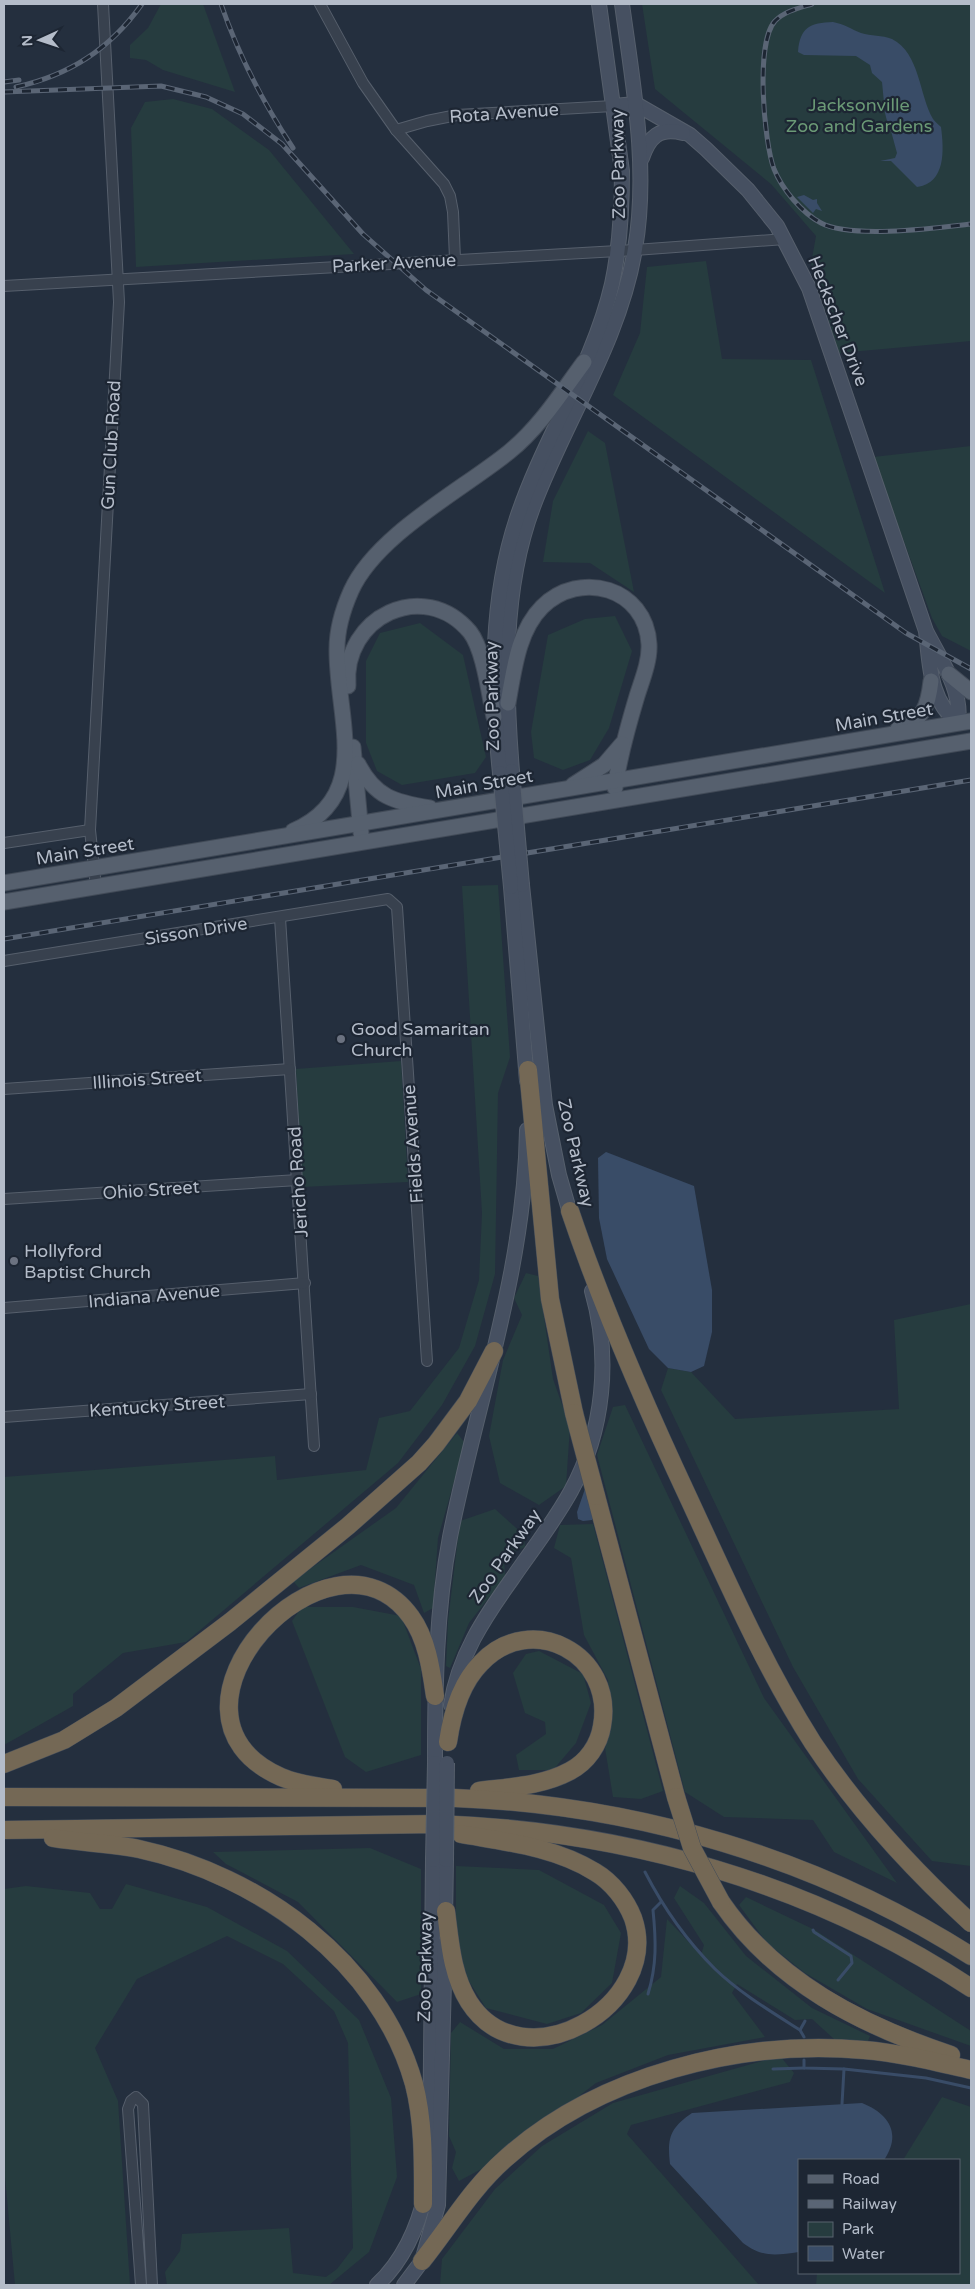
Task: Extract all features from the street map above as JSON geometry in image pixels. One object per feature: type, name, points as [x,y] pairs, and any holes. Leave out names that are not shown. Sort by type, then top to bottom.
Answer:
[{"type":"highway","points":[[528,1070],[550,1298],[574,1413],[676,1797],[692,1848],[721,1902],[747,1936],[793,1978],[856,2018],[904,2039],[971,2062]]},
{"type":"highway","points":[[570,1211],[594,1280],[668,1453],[730,1586],[795,1713],[814,1744],[856,1801],[939,1893],[971,1923]]},
{"type":"highway","points":[[4,1764],[64,1740],[116,1708],[230,1622],[348,1526],[420,1463],[436,1444],[468,1401],[494,1351]]},
{"type":"highway","points":[[385,1797],[293,1781],[276,1774],[254,1760],[237,1736],[230,1714],[230,1686],[243,1656],[265,1627],[292,1604],[308,1595],[333,1587],[359,1585],[387,1594],[410,1616],[424,1643],[435,1696]]},
{"type":"highway","points":[[431,1798],[530,1785],[554,1779],[582,1762],[594,1749],[601,1734],[604,1704],[596,1675],[588,1664],[566,1647],[539,1640],[511,1644],[486,1657],[468,1680],[457,1704],[448,1742]]},
{"type":"highway","points":[[4,1797],[385,1797],[490,1800],[577,1809],[655,1825],[722,1842],[781,1862],[853,1892],[924,1928],[971,1956]]},
{"type":"highway","points":[[5,1830],[404,1824],[474,1825],[553,1833],[621,1844],[697,1863],[763,1884],[828,1910],[906,1949],[971,1988]]},
{"type":"highway","points":[[404,1824],[535,1848],[564,1857],[596,1872],[616,1891],[630,1911],[637,1938],[635,1963],[631,1975],[614,2000],[585,2023],[544,2038],[522,2038],[510,2035],[497,2029],[476,2012],[461,1986],[454,1969],[446,1911]]},
{"type":"highway","points":[[5,1830],[140,1850],[199,1868],[261,1898],[300,1925],[330,1950],[358,1979],[382,2012],[408,2066],[420,2113],[423,2204]]},
{"type":"highway","points":[[422,2261],[468,2197],[521,2145],[543,2129],[599,2097],[672,2069],[738,2054],[795,2048],[826,2048],[900,2054],[971,2070]]},
{"type":"main road","name":"Zoo Parkway","points":[[441,1763],[448,1742],[452,1698],[467,1652],[488,1614],[567,1498],[580,1474],[594,1432],[602,1389],[600,1336],[595,1299],[552,1140],[540,1072],[517,886],[506,772],[494,716],[498,609],[504,570],[516,520],[548,441],[584,362],[606,304],[618,251],[622,171],[599,4]]},
{"type":"main road","name":"Zoo Parkway","points":[[506,772],[510,616],[524,538],[532,509],[551,462],[619,310],[635,250],[639,215],[640,164],[636,104],[622,4]]},
{"type":"main road","points":[[613,106],[636,104]]},
{"type":"main road","name":"Heckscher Drive","points":[[636,104],[690,135],[726,167],[748,190],[785,239],[810,288],[926,631],[949,674],[965,722]]},
{"type":"main road","points":[[640,164],[647,144],[654,135],[675,131],[690,135]]},
{"type":"main road","points":[[275,838],[303,826],[317,817],[332,804],[342,780],[350,754],[337,650],[341,619],[351,591],[359,576],[391,539],[510,451],[542,419],[584,362]]},
{"type":"main road","points":[[508,702],[522,640],[541,608],[562,593],[571,590],[607,589],[617,592],[635,606],[645,624],[649,643],[647,661],[624,741],[613,800]]},
{"type":"main road","points":[[357,843],[350,754],[347,681],[348,668],[354,648],[358,639],[372,623],[402,608],[421,606],[441,611],[457,619],[471,634],[479,652],[494,716]]},
{"type":"main road","name":"Heckscher Drive","points":[[926,631],[931,681],[948,715],[965,722]]},
{"type":"main road","points":[[949,674],[971,692]]},
{"type":"main road","points":[[876,737],[913,723],[927,706],[931,681]]},
{"type":"main road","points":[[937,746],[965,722],[971,731]]},
{"type":"main road","name":"Main Street","points":[[4,883],[965,722]]},
{"type":"main road","points":[[566,789],[604,766],[624,741]]},
{"type":"main road","name":"Main Street","points":[[4,902],[971,741]]},
{"type":"main road","points":[[350,754],[366,780],[383,796],[413,805],[443,810]]},
{"type":"main road","name":"Zoo Parkway","points":[[377,2285],[409,2242],[423,2204],[430,2162],[440,1860],[441,1763],[435,1696],[444,1572],[456,1510],[505,1310],[520,1227],[527,1151],[528,1070],[517,886]]},
{"type":"main road","name":"Zoo Parkway","points":[[406,2284],[422,2261],[435,2221],[440,2184],[446,1911],[440,1860]]},
{"type":"street","name":"Gun Club Road","points":[[96,887],[90,830],[117,332],[118,278],[103,4]]},
{"type":"street","points":[[320,4],[363,83],[396,130],[444,184],[450,196],[455,259]]},
{"type":"street","name":"Rota Avenue","points":[[396,130],[457,115],[613,106]]},
{"type":"street","name":"Parker Avenue","points":[[4,286],[635,250],[785,239]]},
{"type":"street","points":[[4,843],[90,830]]},
{"type":"street","name":"Sisson Drive","points":[[4,961],[280,918],[388,899]]},
{"type":"street","name":"Fields Avenue","points":[[388,899],[396,907],[427,1362]]},
{"type":"street","name":"Jericho Road","points":[[280,918],[314,1446]]},
{"type":"street","name":"Illinois Street","points":[[4,1089],[290,1069]]},
{"type":"street","name":"Ohio Street","points":[[4,1199],[298,1180]]},
{"type":"street","name":"Indiana Avenue","points":[[4,1308],[305,1283]]},
{"type":"street","name":"Kentucky Street","points":[[4,1417],[311,1394]]},
{"type":"street","points":[[141,2285],[128,2109],[131,2100],[136,2097],[143,2104],[152,2285]]},
{"type":"green space","points":[[161,4],[203,4],[235,92],[163,70],[146,60],[130,58],[130,45],[148,28]]},
{"type":"green space","name":"Jacksonville Zoo and Gardens","points":[[642,4],[971,4],[971,341],[839,353],[811,264],[816,236],[771,184],[655,89]]},
{"type":"green space","points":[[173,99],[212,109],[269,150],[354,254],[136,267],[131,128],[145,102]]},
{"type":"green space","points":[[706,261],[722,359],[811,360],[885,593],[613,395],[640,333],[647,267]]},
{"type":"green space","points":[[588,431],[605,443],[634,592],[590,563],[543,562],[553,501]]},
{"type":"green space","points":[[971,446],[971,651],[942,636],[932,618],[873,457]]},
{"type":"green space","points":[[615,616],[632,651],[609,728],[590,760],[563,770],[534,758],[531,732],[548,635],[585,619]]},
{"type":"green space","points":[[420,623],[463,655],[486,757],[475,773],[402,785],[377,771],[366,743],[366,661],[380,633]]},
{"type":"green space","points":[[498,885],[510,1057],[498,1093],[495,1274],[475,1346],[442,1405],[398,1463],[186,1642],[123,1653],[73,1694],[73,1706],[4,1745],[4,1477],[275,1456],[277,1480],[366,1470],[379,1418],[410,1411],[459,1348],[479,1280],[482,1213],[462,886]]},
{"type":"green space","points":[[401,1061],[408,1182],[302,1187],[296,1069]]},
{"type":"green space","points":[[526,1273],[538,1276],[553,1379],[570,1427],[566,1486],[539,1505],[500,1483],[489,1436],[503,1360],[522,1315],[514,1298]]},
{"type":"green space","points":[[971,1304],[971,1866],[932,1861],[858,1779],[793,1667],[661,1390],[668,1368],[691,1372],[735,1419],[899,1409],[894,1320]]},
{"type":"green space","points":[[625,1405],[764,1698],[897,1883],[834,1852],[813,1820],[724,1817],[685,1792],[597,1455],[613,1407]]},
{"type":"green space","points":[[457,1433],[465,1443],[438,1538],[433,1608],[424,1613],[414,1585],[361,1565],[299,1588],[293,1581],[396,1508]]},
{"type":"green space","points":[[495,1509],[524,1535],[525,1547],[504,1557],[505,1577],[469,1623],[450,1668],[446,1666],[448,1621],[460,1521]]},
{"type":"green space","points":[[593,1524],[663,1791],[641,1799],[613,1797],[605,1748],[611,1729],[608,1680],[584,1635],[571,1558],[554,1548],[560,1525]]},
{"type":"green space","points":[[302,1607],[353,1607],[401,1616],[421,1669],[421,1755],[366,1772],[345,1757],[292,1621]]},
{"type":"green space","points":[[539,1651],[583,1674],[591,1703],[576,1743],[553,1770],[519,1770],[516,1755],[546,1734],[545,1722],[525,1713],[513,1673],[526,1654]]},
{"type":"green space","points":[[370,1848],[421,1869],[421,1994],[397,2002],[298,1902],[226,1864],[213,1852]]},
{"type":"green space","points":[[456,1866],[539,1870],[604,1905],[621,1933],[612,1983],[581,2013],[547,2024],[486,2008],[465,1975],[456,1934]]},
{"type":"green space","points":[[126,1884],[207,1907],[287,1951],[359,2020],[391,2098],[397,2177],[369,2252],[329,2285],[167,2285],[165,2272],[180,2251],[182,2234],[289,2228],[293,2273],[326,2277],[337,2269],[353,2248],[348,2043],[334,2011],[283,1964],[227,1936],[137,1979],[95,2048],[118,2101],[130,2285],[15,2285],[4,2166],[4,1889],[26,1886],[90,1893],[100,1909],[112,1909]]},
{"type":"green space","points":[[680,1886],[704,1903],[746,1956],[812,2008],[870,2036],[868,2041],[834,2039],[812,2019],[795,2020],[737,1984],[732,1993],[765,2037],[668,2055],[596,2083],[489,2165],[459,2181],[452,2168],[456,2152],[449,2136],[451,2033],[460,2022],[504,2049],[553,2049],[602,2025],[661,1977],[667,1919],[701,1955],[704,1945],[674,1898]]},
{"type":"green space","points":[[746,1897],[815,1930],[971,2031],[971,2046],[867,2009],[805,1973],[767,1943],[739,1905]]},
{"type":"green space","points":[[780,2056],[794,2073],[790,2082],[631,2125],[627,2134],[759,2285],[440,2285],[442,2259],[495,2189],[542,2146],[613,2103]]},
{"type":"green space","points":[[942,2097],[971,2107],[971,2285],[816,2285],[817,2274],[960,2274],[960,2159],[904,2159]]},
{"type":"water","points":[[833,22],[861,33],[892,39],[901,45],[914,64],[928,109],[933,119],[941,127],[943,146],[938,172],[926,184],[917,187],[891,161],[880,161],[895,158],[897,153],[891,131],[885,132],[888,125],[882,82],[872,73],[870,65],[856,56],[804,55],[798,52],[801,37],[808,28],[812,25]]},
{"type":"water","points":[[804,195],[813,200],[817,199],[817,203],[822,211],[816,209],[813,213],[797,197]]},
{"type":"water","points":[[606,1152],[694,1186],[712,1290],[712,1332],[704,1366],[691,1372],[668,1368],[649,1349],[607,1259],[599,1218],[598,1158]]},
{"type":"water","points":[[586,1486],[594,1516],[592,1520],[583,1521],[578,1519],[577,1512]]},
{"type":"water","points":[[862,2103],[886,2119],[892,2133],[892,2141],[884,2159],[798,2159],[798,2252],[770,2254],[757,2251],[743,2243],[670,2164],[669,2147],[672,2134],[679,2124],[692,2113]]},
{"type":"waterway","points":[[645,1872],[676,1923],[715,1969],[745,1994],[800,2030],[804,2037]]},
{"type":"waterway","points":[[648,1994],[655,1952],[653,1910],[661,1902]]},
{"type":"waterway","points":[[813,1930],[851,1956],[852,1963],[838,1980]]},
{"type":"waterway","points":[[800,2030],[805,2021]]},
{"type":"waterway","points":[[804,2060],[804,2068],[844,2069]]},
{"type":"waterway","points":[[773,2069],[804,2068]]},
{"type":"waterway","points":[[842,2104],[844,2069],[926,2078],[971,2088]]},
{"type":"railway","points":[[16,87],[54,75],[87,58],[116,34],[142,4]]},
{"type":"railway","points":[[221,4],[252,78],[293,148]]},
{"type":"railway","points":[[812,4],[788,12],[775,21],[769,33],[765,50],[763,93],[767,138],[774,169],[787,192],[814,219],[835,228],[894,231],[971,224]]},
{"type":"railway","points":[[4,82],[19,80]]},
{"type":"railway","points":[[4,92],[161,86],[206,97],[243,114],[282,144],[363,234],[426,290],[906,633],[971,669]]},
{"type":"railway","points":[[4,939],[971,780]]},
{"type":"place","name":"Good Samaritan Church","points":[[341,1039]]},
{"type":"place","name":"Hollyford Baptist Church","points":[[14,1261]]}]
